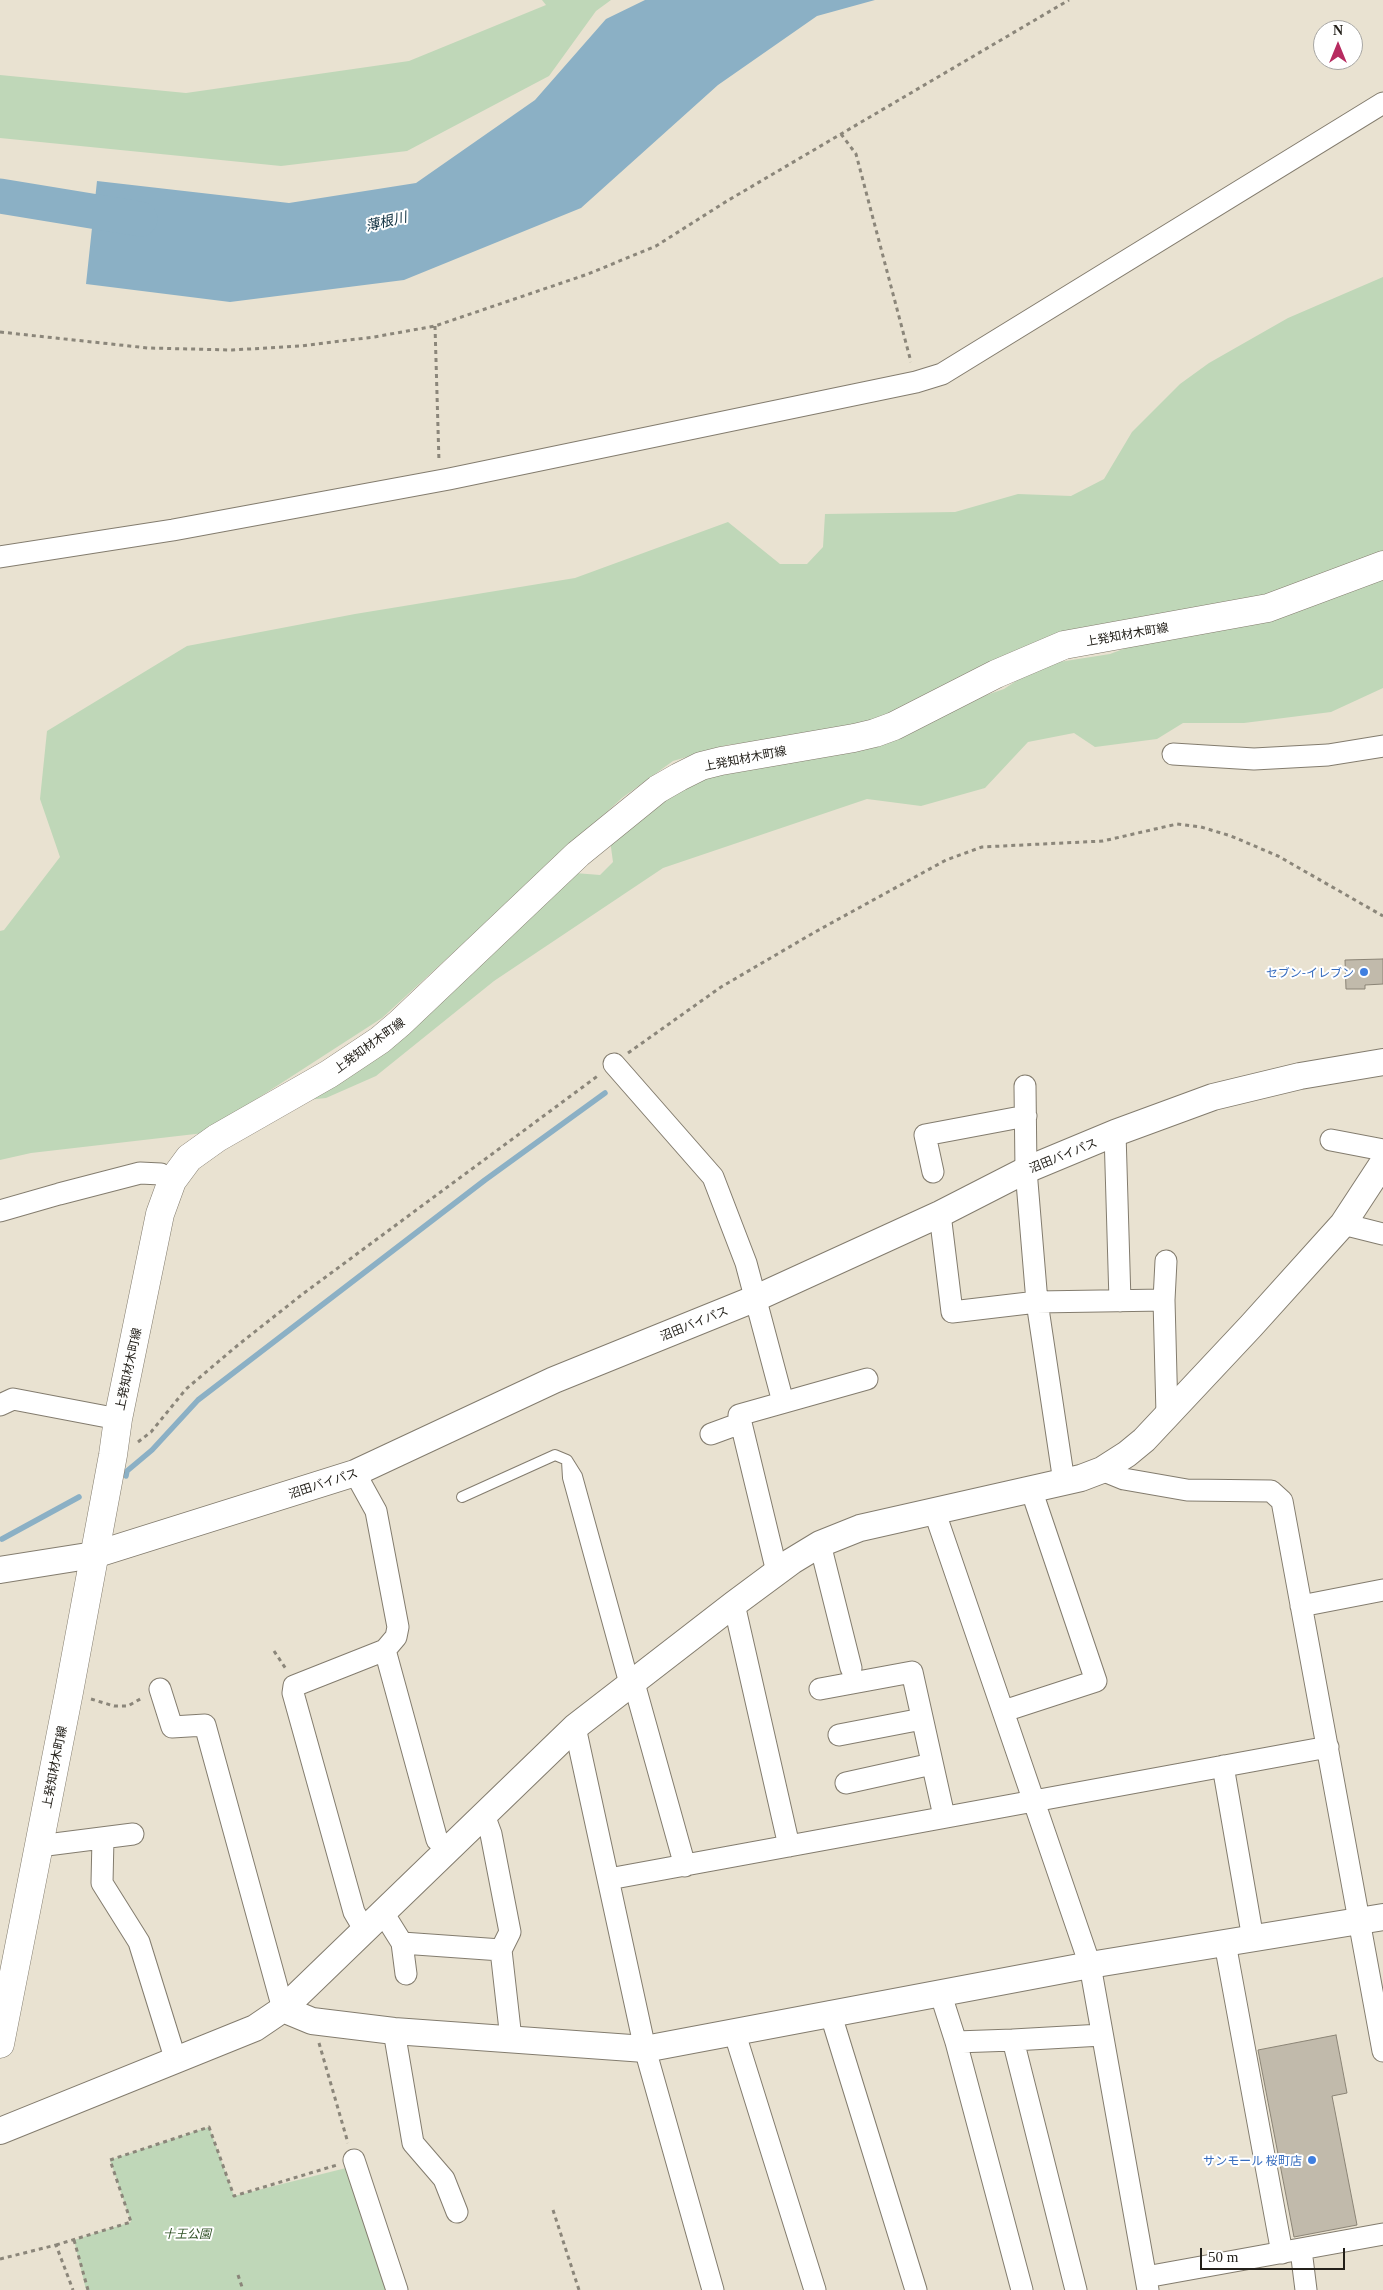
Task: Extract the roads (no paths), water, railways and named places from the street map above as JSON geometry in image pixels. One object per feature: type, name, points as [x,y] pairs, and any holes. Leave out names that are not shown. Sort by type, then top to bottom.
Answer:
[{"type":"main road","name":"上発知材木町線","points":[[0,2044],[4,2001],[39,1846],[113,1455],[118,1419],[160,1214],[172,1180],[184,1163],[203,1147],[329,1074],[380,1040],[578,854],[658,789],[701,766],[875,733],[996,674],[1064,646],[1268,608],[1383,565]]},
{"type":"street","points":[[0,557],[42,552],[173,530],[449,479],[916,382],[942,374],[1383,103]]},
{"type":"street","points":[[1173,754],[1264,758],[1328,755],[1383,746]]},
{"type":"street","name":"沼田バイパス","points":[[0,1570],[94,1555],[355,1473],[554,1380],[754,1299],[940,1214],[1026,1170],[1115,1133],[1213,1096],[1300,1076],[1383,1062]]},
{"type":"street","points":[[614,1064],[713,1177],[746,1263],[754,1299],[783,1402]]},
{"type":"street","points":[[1025,1086],[1026,1170],[1037,1302],[1064,1482]]},
{"type":"street","points":[[933,1172],[926,1135],[1026,1116]]},
{"type":"street","points":[[1115,1133],[1120,1301]]},
{"type":"street","points":[[1331,1140],[1383,1150]]},
{"type":"street","points":[[0,2131],[256,2028],[283,2008],[575,1727],[734,1604],[820,1544],[860,1528],[935,1513],[1064,1482],[1102,1470],[1144,1440],[1251,1326],[1343,1224],[1383,1163]]},
{"type":"street","points":[[0,1211],[140,1174],[161,1174],[172,1180]]},
{"type":"street","points":[[940,1214],[952,1312],[1037,1302],[1164,1300]]},
{"type":"street","points":[[1343,1224],[1383,1234]]},
{"type":"street","points":[[1166,1261],[1164,1300],[1167,1414]]},
{"type":"street","points":[[778,1572],[739,1414],[867,1379]]},
{"type":"street","points":[[0,1405],[13,1400],[118,1419]]},
{"type":"street","points":[[711,1434],[741,1423]]},
{"type":"street","points":[[1102,1470],[1124,1479],[1187,1490],[1271,1492],[1282,1501],[1328,1747],[1371,1920],[1383,2050]]},
{"type":"street","points":[[355,1473],[376,1511],[398,1627],[396,1637],[385,1650],[294,1686],[293,1689],[354,1912],[373,1920],[402,1944],[501,1950]]},
{"type":"street","points":[[1004,1711],[1096,1681],[1031,1489]]},
{"type":"street","points":[[935,1513],[1090,1965],[1147,2283],[1291,2251],[1383,2234]]},
{"type":"street","points":[[820,1544],[851,1668]]},
{"type":"street","points":[[1301,1606],[1383,1590]]},
{"type":"street","points":[[734,1604],[789,1846]]},
{"type":"street","points":[[385,1650],[436,1840],[449,1848]]},
{"type":"street","points":[[820,1689],[912,1672],[944,1816]]},
{"type":"street","points":[[630,1686],[685,1866]]},
{"type":"street","points":[[160,1689],[172,1727],[205,1726],[283,2008]]},
{"type":"street","points":[[839,1735],[922,1719]]},
{"type":"street","points":[[575,1727],[645,2049],[713,2290]]},
{"type":"street","points":[[609,1879],[1328,1747]]},
{"type":"street","points":[[846,1783],[932,1764]]},
{"type":"street","points":[[1223,1766],[1253,1939]]},
{"type":"street","points":[[484,1815],[491,1834],[510,1932],[501,1950],[511,2039]]},
{"type":"street","points":[[39,1846],[133,1834]]},
{"type":"street","points":[[102,1838],[102,1883],[139,1942],[176,2061]]},
{"type":"street","points":[[283,2008],[312,2021],[394,2031],[645,2049],[830,2012],[1090,1965],[1371,1920]]},
{"type":"street","points":[[402,1944],[406,1974]]},
{"type":"street","points":[[1225,1944],[1291,2251],[1306,2290]]},
{"type":"street","points":[[940,1992],[956,2042],[1022,2290]]},
{"type":"street","points":[[830,2012],[916,2290]]},
{"type":"street","points":[[394,2031],[413,2143],[444,2179],[457,2212]]},
{"type":"street","points":[[734,2031],[815,2290]]},
{"type":"street","points":[[956,2042],[1102,2035]]},
{"type":"street","points":[[1013,2040],[1076,2290]]},
{"type":"street","points":[[354,2160],[397,2290]]},
{"type":"lane","points":[[462,1497],[555,1455],[568,1460],[568,1478],[630,1686]]},
{"type":"water","points":[[645,0],[875,0],[817,16],[718,85],[581,208],[404,280],[230,302],[86,284],[97,181],[289,203],[416,183],[535,100],[606,19]]},
{"type":"waterway","name":"薄根川","points":[[0,196],[140,219]]},
{"type":"waterway","points":[[126,1476],[127,1471],[152,1450],[198,1400],[485,1180],[605,1093]]},
{"type":"waterway","points":[[2,1539],[79,1497]]},
{"type":"place","name":"セブン-イレブン","points":[[1364,972]]},
{"type":"place","name":"サンモール 桜町店","points":[[1312,2160]]},
{"type":"park label","name":"十王公園","points":[[187,2233]]}]
